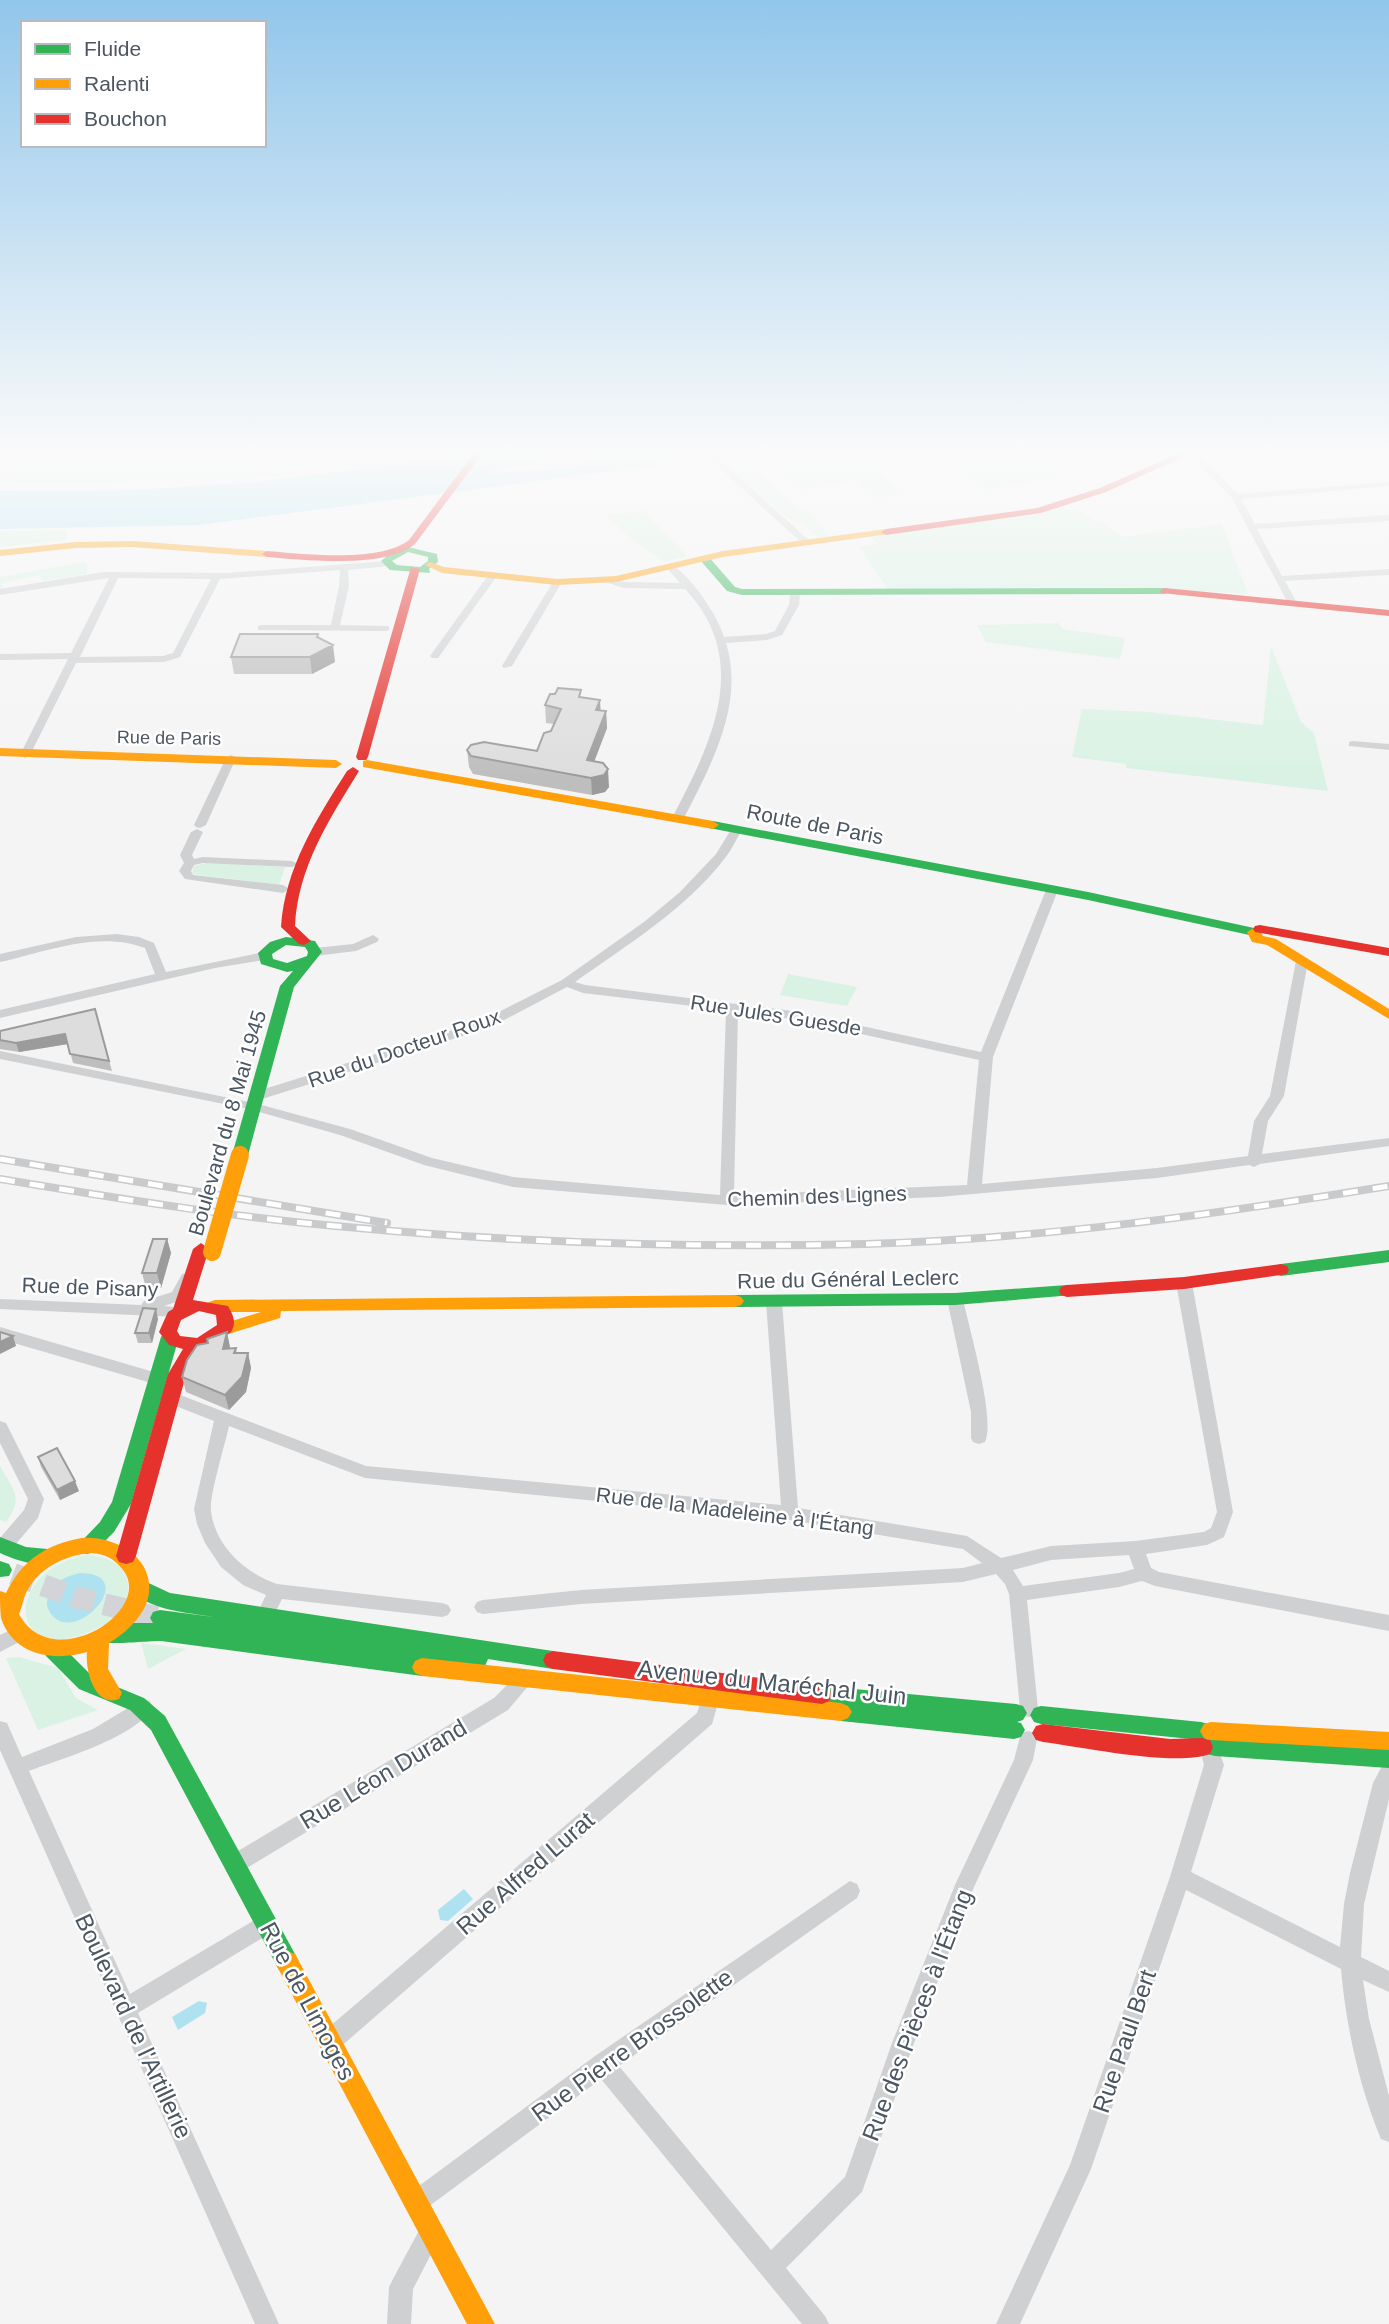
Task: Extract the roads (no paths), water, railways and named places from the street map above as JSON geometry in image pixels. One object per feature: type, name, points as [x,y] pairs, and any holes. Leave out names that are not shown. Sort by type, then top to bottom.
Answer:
[{"type":"main road","points":[[352,764],[386,628],[409,561]]},
{"type":"main road","points":[[309,951],[288,927],[288,907],[317,830],[352,764],[407,596],[411,561]]},
{"type":"main road","points":[[407,596],[419,584],[412,561]]},
{"type":"main road","points":[[423,561],[466,574],[557,582],[604,580],[689,561]]},
{"type":"main road","points":[[707,561],[735,591],[795,593],[1156,590],[1291,601],[1389,613]]},
{"type":"main road","name":"Rue de Paris","points":[[0,752],[25,755],[231,758],[352,764]]},
{"type":"main road","name":"Route de Paris","points":[[352,764],[678,818],[1200,918],[1254,933],[1263,928],[1275,938]]},
{"type":"main road","name":"Boulevard du 8 Mai 1945","points":[[266,1049],[275,982],[269,956],[277,935],[276,912],[292,864],[308,828],[352,764]]},
{"type":"main road","points":[[1275,938],[1300,935],[1389,952]]},
{"type":"main road","points":[[1275,938],[1301,961],[1389,1015]]},
{"type":"main road","points":[[284,941],[309,951],[285,968],[269,956],[284,941]]},
{"type":"main road","name":"Boulevard du 8 Mai 1945","points":[[180,1310],[187,1301],[206,1251],[266,1049],[289,982],[309,951]]},
{"type":"main road","name":"Boulevard du 8 Mai 1945","points":[[206,1251],[204,1281],[212,1305]]},
{"type":"main road","name":"Rue du Général Leclerc","points":[[306,1306],[955,1298],[1184,1283],[1389,1256]]},
{"type":"main road","points":[[87,1546],[107,1527],[121,1504],[170,1336],[168,1326],[180,1310],[212,1305],[306,1306]]},
{"type":"main road","points":[[212,1305],[226,1315],[225,1329]]},
{"type":"main road","points":[[170,1336],[181,1344],[198,1345],[214,1339],[225,1329],[306,1306]]},
{"type":"main road","points":[[126,1556],[169,1397],[184,1360],[198,1345]]},
{"type":"main road","points":[[2,1546],[25,1555],[51,1556],[87,1546],[105,1547],[126,1556],[138,1572],[140,1587],[131,1614],[104,1639],[77,1648],[53,1650],[38,1647],[19,1634],[5,1605],[12,1599],[26,1574],[51,1556]]},
{"type":"main road","name":"Avenue du Maréchal Juin","points":[[140,1587],[166,1601],[776,1692],[1028,1712],[1208,1741],[1389,1758]]},
{"type":"main road","name":"Avenue du Maréchal Juin","points":[[160,1618],[484,1661],[530,1657]]},
{"type":"main road","name":"Avenue du Maréchal Juin","points":[[104,1639],[127,1632],[160,1632],[356,1661],[1170,1749],[1208,1741],[1389,1741]]},
{"type":"main road","name":"Rue de Limoges","points":[[104,1639],[94,1665],[97,1676],[116,1695]]},
{"type":"main road","name":"Rue de Limoges","points":[[53,1650],[86,1683],[143,1707],[158,1723],[482,2324]]},
{"type":"main road","name":"Avenue du Maréchal Juin","points":[[484,1661],[526,1678]]},
{"type":"main road","points":[[1028,1712],[1045,1724],[1028,1734],[1011,1721],[1028,1712]]},
{"type":"street","points":[[237,575],[246,561]]},
{"type":"street","points":[[0,592],[46,582],[115,575],[237,575],[385,561]]},
{"type":"street","points":[[1270,561],[1291,601]]},
{"type":"street","points":[[669,566],[689,586],[723,640],[729,674],[728,701],[697,783],[678,818]]},
{"type":"street","points":[[335,627],[344,586],[344,567]]},
{"type":"street","points":[[1279,579],[1389,572]]},
{"type":"street","points":[[25,755],[115,575]]},
{"type":"street","points":[[0,657],[164,659],[177,655],[216,576]]},
{"type":"street","points":[[435,656],[492,576]]},
{"type":"street","points":[[604,580],[623,585],[689,586]]},
{"type":"street","points":[[507,666],[557,582]]},
{"type":"street","points":[[723,640],[779,633],[794,605],[795,593]]},
{"type":"street","points":[[261,628],[386,628]]},
{"type":"street","points":[[1353,744],[1389,747]]},
{"type":"street","points":[[190,863],[186,855],[231,758]]},
{"type":"street","name":"Rue du Docteur Roux","points":[[253,1097],[468,1031],[566,983],[639,932],[684,894],[721,856],[734,830]]},
{"type":"street","points":[[283,889],[189,877],[185,871],[190,863],[203,860],[292,864]]},
{"type":"street","points":[[974,1189],[986,1057],[1052,890]]},
{"type":"street","points":[[0,958],[100,938],[126,937],[150,946],[162,976]]},
{"type":"street","points":[[309,951],[356,947],[373,939]]},
{"type":"street","points":[[0,1014],[162,976],[269,956]]},
{"type":"street","points":[[1254,1162],[1261,1121],[1277,1096],[1301,961]]},
{"type":"street","name":"Rue Jules Guesde","points":[[566,983],[583,989],[733,1006],[883,1033],[986,1057]]},
{"type":"street","points":[[727,1200],[733,1006]]},
{"type":"street","name":"Chemin des Lignes","points":[[0,1055],[188,1093],[253,1097],[429,1162],[513,1182],[727,1200],[974,1189],[1254,1162],[1389,1142]]},
{"type":"street","points":[[122,1309],[161,1303],[177,1297],[206,1251]]},
{"type":"street","points":[[482,1607],[581,1597],[963,1575],[1051,1553],[1135,1548],[1207,1538],[1218,1532],[1225,1512],[1184,1283]]},
{"type":"street","points":[[955,1298],[979,1412],[979,1438]]},
{"type":"street","points":[[774,1302],[790,1513]]},
{"type":"street","name":"Rue de Pisany","points":[[0,1304],[180,1310]]},
{"type":"street","points":[[0,1333],[158,1378]]},
{"type":"street","name":"Rue de la Madeleine à l'Étang","points":[[169,1397],[365,1472],[790,1513],[967,1543],[999,1566]]},
{"type":"street","points":[[223,1417],[203,1493],[205,1524],[214,1544],[231,1567],[257,1586],[277,1591],[442,1610]]},
{"type":"street","points":[[0,1427],[36,1499],[32,1513],[2,1546]]},
{"type":"street","points":[[1135,1548],[1144,1573]]},
{"type":"street","points":[[999,1566],[1012,1580],[1018,1594],[1028,1712]]},
{"type":"street","points":[[1018,1594],[1119,1580],[1144,1573],[1178,1584],[1389,1623]]},
{"type":"street","points":[[265,1616],[277,1591]]},
{"type":"street","points":[[0,1644],[19,1634]]},
{"type":"street","name":"Rue Léon Durand","points":[[234,1864],[501,1704],[526,1678]]},
{"type":"street","name":"Rue Alfred Lurat","points":[[330,2041],[699,1723],[708,1714],[710,1700]]},
{"type":"street","points":[[18,1768],[109,1731],[132,1718],[143,1707]]},
{"type":"street","name":"Boulevard de l'Artillerie","points":[[0,1728],[124,2009],[172,2105],[267,2324]]},
{"type":"street","name":"Rue des Pièces à l'Étang","points":[[771,2267],[854,2184],[903,2043],[965,1885],[1023,1760],[1028,1734]]},
{"type":"street","name":"Rue Paul Bert","points":[[1008,2324],[1080,2169],[1180,1877],[1214,1765],[1208,1741]]},
{"type":"street","points":[[1389,1772],[1383,1783],[1354,1905],[1351,1964],[1367,2061],[1389,2131]]},
{"type":"street","points":[[1180,1877],[1389,1982]]},
{"type":"street","name":"Rue Pierre Brossolette","points":[[416,2202],[603,2064],[850,1891]]},
{"type":"street","points":[[124,2009],[267,1924]]},
{"type":"street","points":[[603,2064],[817,2324]]},
{"type":"street","points":[[399,2324],[401,2287],[432,2230]]},
{"type":"water","points":[[81,1573],[99,1577],[105,1586],[103,1597],[95,1609],[83,1618],[69,1622],[57,1619],[47,1606],[49,1593],[62,1579]]},
{"type":"water","points":[[464,1889],[473,1899],[448,1921],[440,1920],[438,1910]]},
{"type":"water","points":[[199,2001],[207,2003],[205,2013],[178,2030],[172,2017]]},
{"type":"tunnel","points":[[13,1574],[75,1597],[160,1618]]},
{"type":"railway","points":[[0,1159],[387,1223]]},
{"type":"railway","points":[[0,1179],[130,1200],[347,1227],[606,1243],[736,1245],[866,1244],[998,1237],[1129,1224],[1389,1186]]}]
